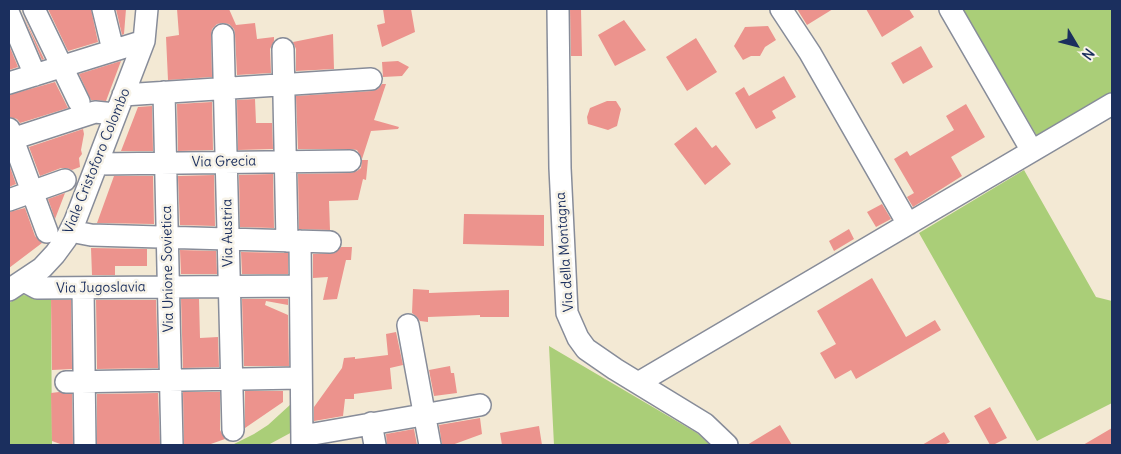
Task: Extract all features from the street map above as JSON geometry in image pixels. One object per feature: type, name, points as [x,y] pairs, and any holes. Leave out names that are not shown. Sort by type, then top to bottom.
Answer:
[{"type":"street","points":[[26,9],[9,13],[35,75]]},
{"type":"street","points":[[34,9],[80,102]]},
{"type":"street","points":[[103,9],[113,50]]},
{"type":"street","name":"Viale Cristoforo Colombo","points":[[16,286],[42,268],[55,254],[70,231],[144,42],[147,9]]},
{"type":"street","name":"Via della Montagna","points":[[558,9],[560,168],[568,313],[578,338],[586,349],[705,424],[727,445]]},
{"type":"street","points":[[781,9],[810,53],[908,224]]},
{"type":"street","points":[[950,9],[1032,151]]},
{"type":"street","name":"Via Austria","points":[[223,35],[233,430]]},
{"type":"street","points":[[9,83],[144,42]]},
{"type":"street","points":[[283,48],[285,162],[293,241],[300,286],[302,441],[371,424],[480,405]]},
{"type":"street","points":[[47,232],[10,136],[164,92],[371,79]]},
{"type":"street","name":"Via Unione Sovietica","points":[[164,92],[172,445]]},
{"type":"street","points":[[638,383],[1112,104]]},
{"type":"street","name":"Via Grecia","points":[[97,164],[350,161]]},
{"type":"street","points":[[9,200],[65,180]]},
{"type":"street","points":[[70,231],[91,235],[330,242]]},
{"type":"street","name":"Via Jugoslavia","points":[[16,286],[37,288],[300,286]]},
{"type":"street","points":[[83,288],[75,382],[85,445]]},
{"type":"street","points":[[408,325],[430,445]]},
{"type":"street","points":[[75,382],[301,378]]},
{"type":"street","points":[[371,424],[375,445]]},
{"type":"green space","points":[[963,9],[1112,9],[1112,92],[1037,136]]},
{"type":"green space","points":[[1024,170],[1096,297],[1112,301],[1112,403],[1037,441],[919,233]]},
{"type":"green space","points":[[22,295],[51,297],[52,445],[9,445],[9,303]]},
{"type":"green space","points":[[549,346],[697,433],[710,445],[554,445]]},
{"type":"green space","points":[[291,404],[294,431],[268,445],[232,445],[268,425]]},
{"type":"building","points":[[48,9],[91,9],[98,42],[68,51]]},
{"type":"building","points":[[116,9],[126,9],[124,34],[122,35]]},
{"type":"building","points":[[177,9],[229,9],[236,25],[255,23],[257,39],[274,37],[270,49],[271,73],[237,75],[234,29],[229,24],[222,23],[217,24],[212,29],[212,77],[168,80],[166,37],[179,35]]},
{"type":"building","points":[[383,9],[411,9],[415,32],[382,47],[377,25],[385,23]]},
{"type":"building","points":[[570,9],[581,9],[582,56],[571,56]]},
{"type":"building","points":[[797,9],[833,9],[807,25]]},
{"type":"building","points":[[866,9],[909,9],[914,17],[882,37]]},
{"type":"building","points":[[23,15],[44,59],[42,60]]},
{"type":"building","points":[[624,20],[646,50],[615,66],[598,35]]},
{"type":"building","points":[[768,26],[776,40],[765,47],[760,56],[751,56],[743,60],[734,46],[745,27]]},
{"type":"building","points":[[333,34],[334,69],[296,71],[296,49],[293,42]]},
{"type":"building","points":[[696,38],[717,72],[687,91],[666,57]]},
{"type":"building","points":[[9,45],[18,67],[9,70]]},
{"type":"building","points":[[921,46],[933,67],[903,84],[891,63]]},
{"type":"building","points":[[121,61],[106,101],[91,100],[79,74]]},
{"type":"building","points":[[398,61],[409,67],[402,76],[383,77],[382,62]]},
{"type":"building","points":[[784,76],[796,97],[772,111],[776,118],[756,129],[735,93],[744,87],[749,96]]},
{"type":"building","points":[[55,82],[68,108],[20,123],[17,119],[9,117],[9,95]]},
{"type":"building","points":[[382,84],[386,84],[374,120],[399,127],[398,129],[371,131],[362,159],[357,150],[298,149],[296,96],[372,91],[378,89]]},
{"type":"building","points":[[255,99],[256,123],[272,123],[273,149],[238,150],[237,100]]},
{"type":"building","points":[[607,101],[616,101],[621,109],[617,126],[608,130],[588,124],[587,117],[590,108]]},
{"type":"building","points":[[212,102],[213,150],[178,151],[177,104]]},
{"type":"building","points":[[966,104],[985,137],[951,157],[962,176],[913,207],[907,197],[914,193],[894,159],[907,151],[910,156],[954,130],[946,116]]},
{"type":"building","points":[[152,106],[153,151],[121,151],[138,107]]},
{"type":"building","points":[[696,127],[712,148],[716,145],[731,164],[705,185],[674,144]]},
{"type":"building","points":[[83,129],[82,154],[79,158],[80,167],[72,170],[61,168],[40,176],[29,147]]},
{"type":"building","points":[[362,160],[368,160],[366,180],[363,179],[358,200],[329,201],[330,230],[299,229],[298,174],[351,173],[361,168]]},
{"type":"building","points":[[9,164],[16,184],[9,187]]},
{"type":"building","points":[[273,174],[274,228],[240,227],[239,175]]},
{"type":"building","points":[[214,175],[215,226],[180,225],[178,176]]},
{"type":"building","points":[[114,176],[153,176],[154,224],[97,223]]},
{"type":"building","points":[[65,193],[55,219],[48,199]]},
{"type":"building","points":[[882,204],[891,219],[876,227],[867,212]]},
{"type":"building","points":[[25,208],[35,236],[42,243],[9,268],[9,212]]},
{"type":"building","points":[[464,214],[544,215],[544,246],[463,244]]},
{"type":"building","points":[[849,229],[854,239],[834,251],[829,241]]},
{"type":"building","points":[[341,247],[352,247],[351,260],[346,260],[337,299],[323,300],[328,277],[313,278],[313,254],[335,253]]},
{"type":"building","points":[[91,248],[147,249],[147,266],[115,266],[115,275],[92,275]]},
{"type":"building","points":[[180,250],[216,251],[217,274],[181,274]]},
{"type":"building","points":[[241,252],[288,253],[288,274],[242,274]]},
{"type":"building","points":[[872,278],[906,337],[935,320],[941,330],[856,379],[851,370],[835,379],[820,353],[836,344],[817,311]]},
{"type":"building","points":[[413,289],[429,290],[429,293],[509,290],[509,317],[480,317],[480,315],[428,317],[428,322],[420,321],[412,313]]},
{"type":"building","points":[[181,299],[199,299],[200,338],[218,337],[219,367],[183,368]]},
{"type":"building","points":[[242,299],[288,299],[288,305],[266,301],[265,305],[288,315],[289,366],[244,366]]},
{"type":"building","points":[[51,300],[71,300],[72,369],[52,370]]},
{"type":"building","points":[[96,300],[156,300],[158,368],[97,369]]},
{"type":"building","points":[[396,332],[403,365],[390,368],[392,389],[354,394],[354,399],[345,399],[343,416],[314,421],[314,407],[342,368],[344,358],[355,357],[355,359],[388,355],[386,334]]},
{"type":"building","points":[[450,366],[451,373],[454,373],[457,393],[434,396],[429,370]]},
{"type":"building","points":[[245,391],[283,391],[283,402],[245,428]]},
{"type":"building","points":[[183,392],[220,392],[220,430],[225,439],[208,445],[184,445]]},
{"type":"building","points":[[51,393],[72,394],[73,445],[63,445],[52,441]]},
{"type":"building","points":[[158,393],[160,445],[97,445],[97,394]]},
{"type":"building","points":[[990,407],[1007,438],[993,445],[990,445],[974,416]]},
{"type":"building","points":[[480,418],[482,434],[452,445],[442,445],[439,425]]},
{"type":"building","points":[[780,425],[792,445],[747,445]]},
{"type":"building","points":[[539,426],[542,445],[502,445],[500,433]]},
{"type":"building","points":[[1112,428],[1112,445],[1083,445]]},
{"type":"building","points":[[414,429],[417,445],[387,445],[386,434]]},
{"type":"building","points":[[944,432],[950,442],[944,445],[922,445]]}]
